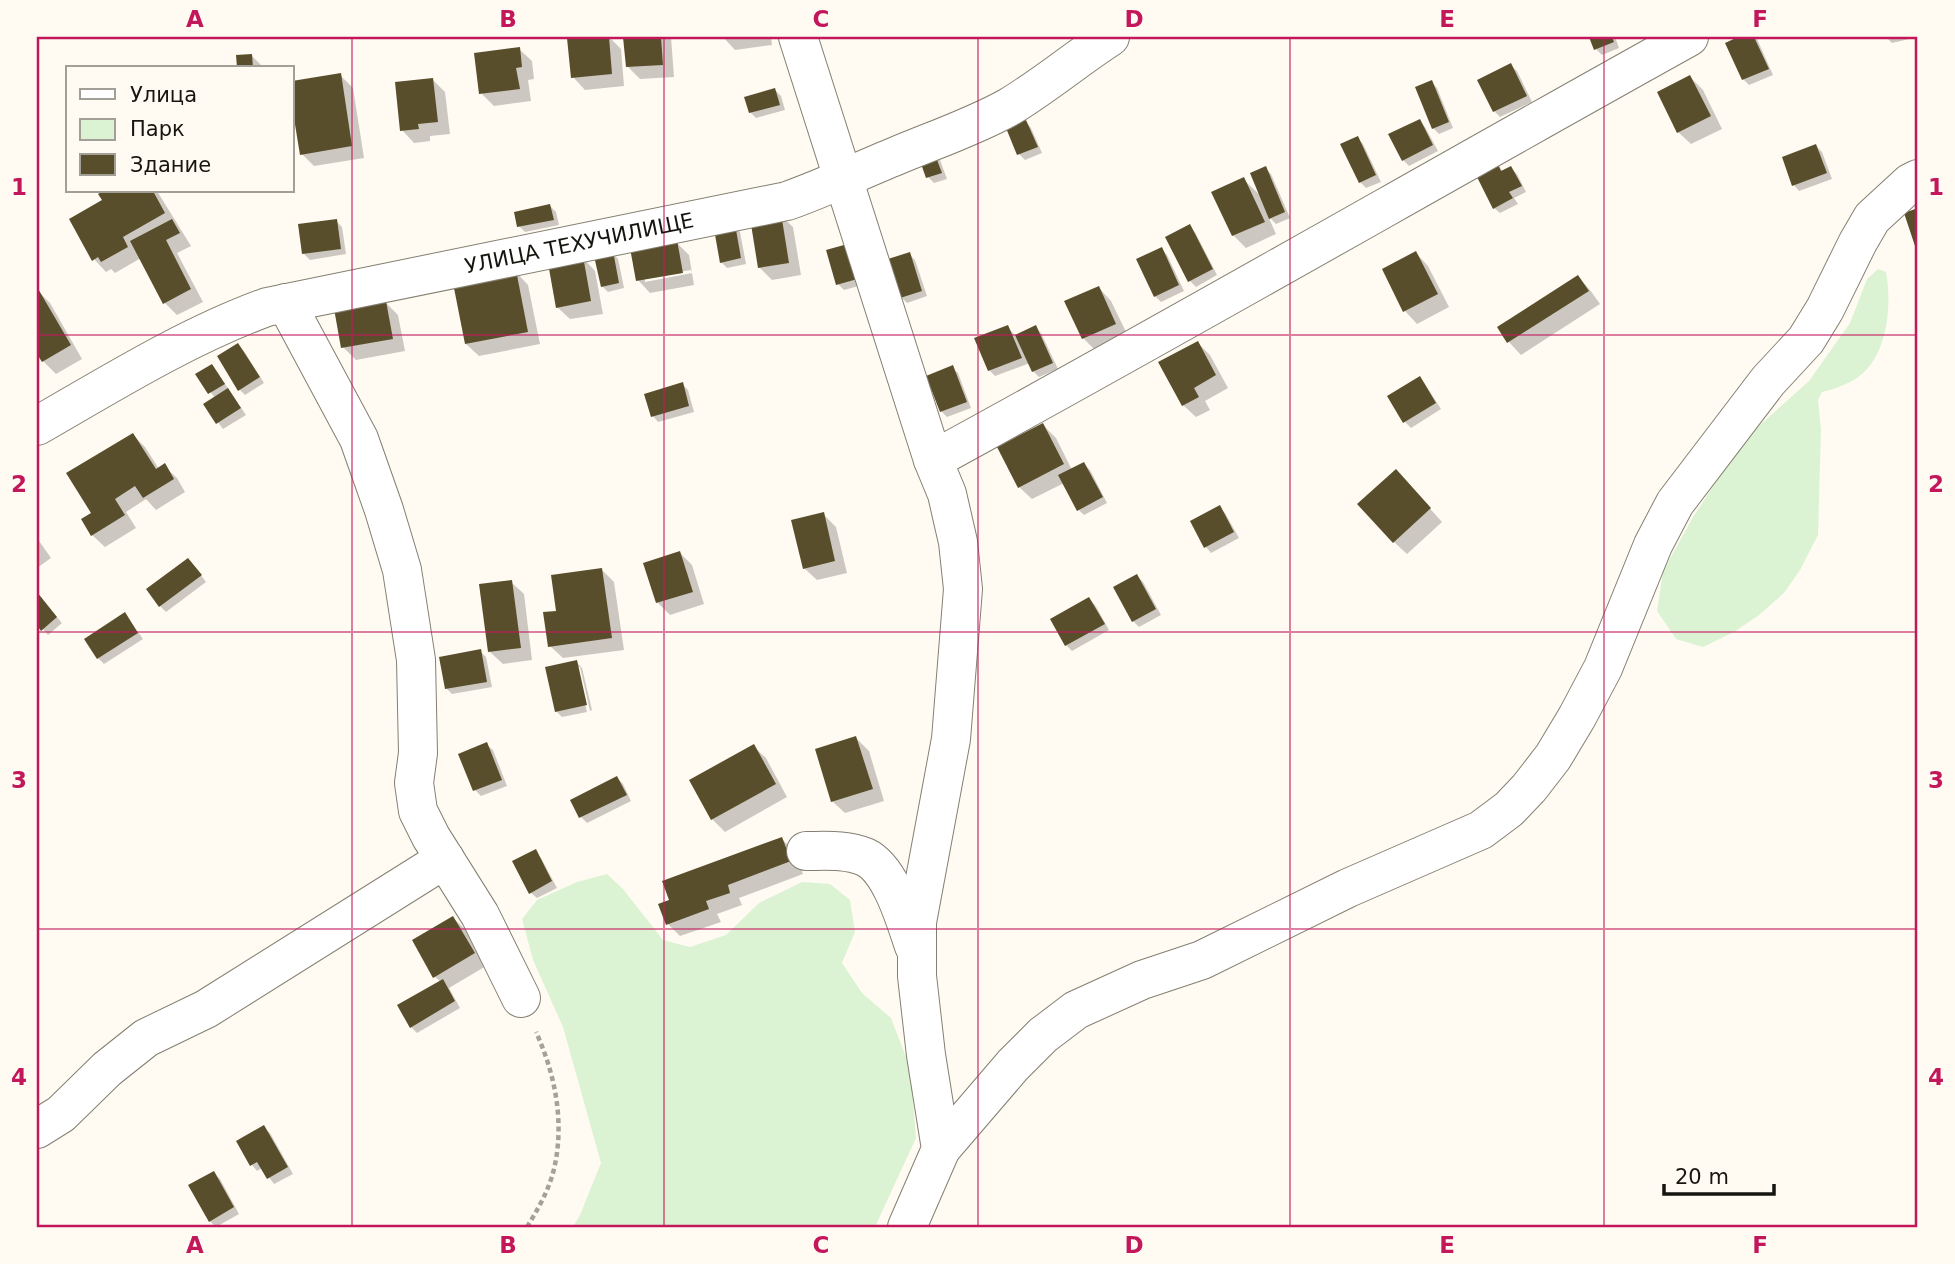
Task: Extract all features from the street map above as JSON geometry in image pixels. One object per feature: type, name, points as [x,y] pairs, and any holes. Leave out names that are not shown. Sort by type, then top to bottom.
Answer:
[{"type":"street","points":[[797,37],[933,460],[947,494],[958,542],[963,589],[951,739],[918,922],[917,954],[926,1055],[942,1149]]},
{"type":"street","name":"УЛИЦА ТЕХУЧИЛИЩЕ","points":[[37,426],[232,320],[267,307],[787,201],[817,191],[842,178],[973,126],[1035,90],[1110,37]]},
{"type":"street","points":[[933,460],[1130,353],[1689,37]]},
{"type":"street","points":[[907,1227],[942,1149],[1013,1065],[1043,1035],[1076,1010],[1142,980],[1202,960],[1348,888],[1481,831],[1509,809],[1537,778],[1577,717],[1603,668],[1653,545],[1675,503],[1768,381],[1806,340],[1872,218],[1910,183],[1918,179]]},
{"type":"street","points":[[286,303],[359,439],[402,570],[416,660],[418,753],[414,783],[418,811],[431,837],[480,915],[521,998]]},
{"type":"street","points":[[806,851],[850,853],[877,866],[901,909],[917,954]]},
{"type":"street","points":[[37,1129],[61,1114],[107,1069],[146,1038],[206,1009],[445,859]]},
{"type":"path","points":[[521,998],[544,1050],[556,1090],[558,1137],[554,1169],[542,1202],[527,1227]]},
{"type":"green space","points":[[1878,269],[1886,272],[1888,312],[1878,353],[1862,374],[1843,385],[1822,392],[1818,400],[1821,429],[1818,535],[1800,570],[1784,593],[1734,632],[1703,647],[1676,639],[1657,611],[1663,571],[1693,517],[1740,443],[1809,381],[1850,323],[1867,279]]},
{"type":"green space","points":[[607,874],[623,889],[663,940],[690,947],[726,935],[759,903],[802,882],[830,884],[850,900],[855,932],[842,963],[862,993],[891,1018],[910,1067],[916,1138],[875,1227],[573,1227],[601,1163],[563,1027],[533,960],[522,919],[537,900],[577,882]]},
{"type":"building","points":[[609,37],[612,74],[571,78],[567,38]]},
{"type":"building","points":[[623,37],[661,37],[663,65],[626,67]]},
{"type":"building","points":[[1589,37],[1612,37],[1614,42],[1594,50]]},
{"type":"building","points":[[1738,37],[1754,37],[1769,69],[1742,80],[1725,43]]},
{"type":"building","points":[[520,47],[522,67],[516,68],[520,89],[479,94],[474,53]]},
{"type":"building","points":[[252,54],[253,66],[237,66],[236,55]]},
{"type":"building","points":[[1511,63],[1527,96],[1493,112],[1477,80]]},
{"type":"building","points":[[341,73],[352,146],[300,155],[294,118],[294,81]]},
{"type":"building","points":[[1690,75],[1711,116],[1677,133],[1657,92]]},
{"type":"building","points":[[433,78],[438,122],[418,124],[419,129],[400,131],[395,82]]},
{"type":"building","points":[[1432,80],[1449,122],[1432,129],[1415,87]]},
{"type":"building","points":[[775,88],[780,105],[749,113],[744,97]]},
{"type":"building","points":[[1420,119],[1433,145],[1402,161],[1388,134]]},
{"type":"building","points":[[1026,120],[1038,147],[1017,155],[1006,128]]},
{"type":"building","points":[[1358,136],[1376,175],[1359,183],[1340,144]]},
{"type":"building","points":[[1816,144],[1827,173],[1792,186],[1782,157]]},
{"type":"building","points":[[934,152],[942,173],[926,178],[919,158]]},
{"type":"building","points":[[1495,158],[1501,171],[1511,166],[1522,186],[1509,192],[1513,198],[1493,209],[1473,169]]},
{"type":"building","points":[[1266,166],[1285,212],[1269,219],[1250,173]]},
{"type":"building","points":[[1244,177],[1265,222],[1232,236],[1211,192]]},
{"type":"building","points":[[154,192],[165,213],[123,237],[128,247],[101,262],[98,257],[92,261],[69,219],[102,200],[98,194]]},
{"type":"building","points":[[550,204],[554,220],[517,227],[514,212]]},
{"type":"building","points":[[1918,208],[1918,248],[1916,249],[1904,213]]},
{"type":"building","points":[[781,213],[789,263],[758,268],[750,218]]},
{"type":"building","points":[[172,219],[180,233],[166,240],[191,289],[163,304],[130,241]]},
{"type":"building","points":[[337,219],[341,249],[302,254],[298,224]]},
{"type":"building","points":[[735,224],[741,258],[720,263],[714,229]]},
{"type":"building","points":[[1190,224],[1213,269],[1188,282],[1165,237]]},
{"type":"building","points":[[677,240],[683,273],[636,281],[630,248]]},
{"type":"building","points":[[851,243],[861,278],[836,285],[826,250]]},
{"type":"building","points":[[1162,247],[1179,285],[1154,297],[1136,259]]},
{"type":"building","points":[[613,251],[619,283],[601,287],[594,256]]},
{"type":"building","points":[[1416,251],[1438,294],[1403,312],[1382,269]]},
{"type":"building","points":[[910,252],[922,291],[900,298],[888,259]]},
{"type":"building","points":[[583,256],[591,301],[556,308],[548,263]]},
{"type":"building","points":[[516,270],[528,332],[465,344],[453,283]]},
{"type":"building","points":[[1578,275],[1589,291],[1507,343],[1497,327]]},
{"type":"building","points":[[1099,286],[1116,324],[1082,339],[1064,301]]},
{"type":"building","points":[[37,287],[71,345],[42,362],[37,354]]},
{"type":"building","points":[[386,301],[393,339],[341,348],[333,303]]},
{"type":"building","points":[[1008,325],[1022,358],[988,371],[974,338]]},
{"type":"building","points":[[1036,325],[1053,363],[1032,372],[1015,335]]},
{"type":"building","points":[[1198,341],[1216,375],[1194,388],[1199,397],[1182,406],[1158,362]]},
{"type":"building","points":[[238,343],[260,377],[238,391],[217,356]]},
{"type":"building","points":[[212,364],[225,384],[208,394],[195,374]]},
{"type":"building","points":[[953,365],[967,402],[940,412],[926,376]]},
{"type":"building","points":[[1420,376],[1436,403],[1403,423],[1387,396]]},
{"type":"building","points":[[683,382],[689,406],[651,417],[644,394]]},
{"type":"building","points":[[228,388],[241,408],[216,424],[203,404]]},
{"type":"building","points":[[1043,423],[1064,464],[1018,488],[997,447]]},
{"type":"building","points":[[133,433],[156,469],[165,463],[174,479],[143,498],[135,486],[115,499],[125,515],[91,536],[81,519],[91,513],[66,473]]},
{"type":"building","points":[[1084,462],[1103,497],[1077,511],[1058,475]]},
{"type":"building","points":[[1396,469],[1431,508],[1393,543],[1357,504]]},
{"type":"building","points":[[1220,505],[1234,532],[1204,548],[1190,521]]},
{"type":"building","points":[[824,512],[835,561],[803,569],[791,520]]},
{"type":"building","points":[[680,551],[693,592],[656,603],[643,563]]},
{"type":"building","points":[[188,558],[202,575],[159,607],[146,589]]},
{"type":"building","points":[[602,568],[612,638],[548,647],[543,612],[556,611],[551,575]]},
{"type":"building","points":[[1137,574],[1156,609],[1132,622],[1113,587]]},
{"type":"building","points":[[512,580],[521,648],[488,652],[479,584]]},
{"type":"building","points":[[37,592],[57,617],[41,631],[37,625]]},
{"type":"building","points":[[1089,597],[1105,624],[1065,646],[1050,619]]},
{"type":"building","points":[[125,612],[138,633],[97,659],[84,639]]},
{"type":"building","points":[[481,649],[487,682],[445,689],[439,657]]},
{"type":"building","points":[[577,660],[587,705],[555,712],[545,667]]},
{"type":"building","points":[[856,736],[873,789],[831,802],[815,749]]},
{"type":"building","points":[[487,742],[502,780],[473,791],[458,754]]},
{"type":"building","points":[[754,744],[776,784],[711,820],[689,780]]},
{"type":"building","points":[[617,776],[627,795],[579,818],[570,800]]},
{"type":"building","points":[[782,837],[791,861],[728,885],[730,893],[706,901],[709,909],[666,925],[658,904],[669,900],[662,881]]},
{"type":"building","points":[[536,849],[552,881],[529,894],[512,861]]},
{"type":"building","points":[[453,916],[475,953],[433,978],[412,940]]},
{"type":"building","points":[[443,979],[455,1001],[410,1028],[397,1005]]},
{"type":"building","points":[[264,1125],[288,1167],[267,1179],[257,1162],[250,1166],[236,1141]]},
{"type":"building","points":[[214,1171],[234,1207],[209,1222],[188,1185]]}]
